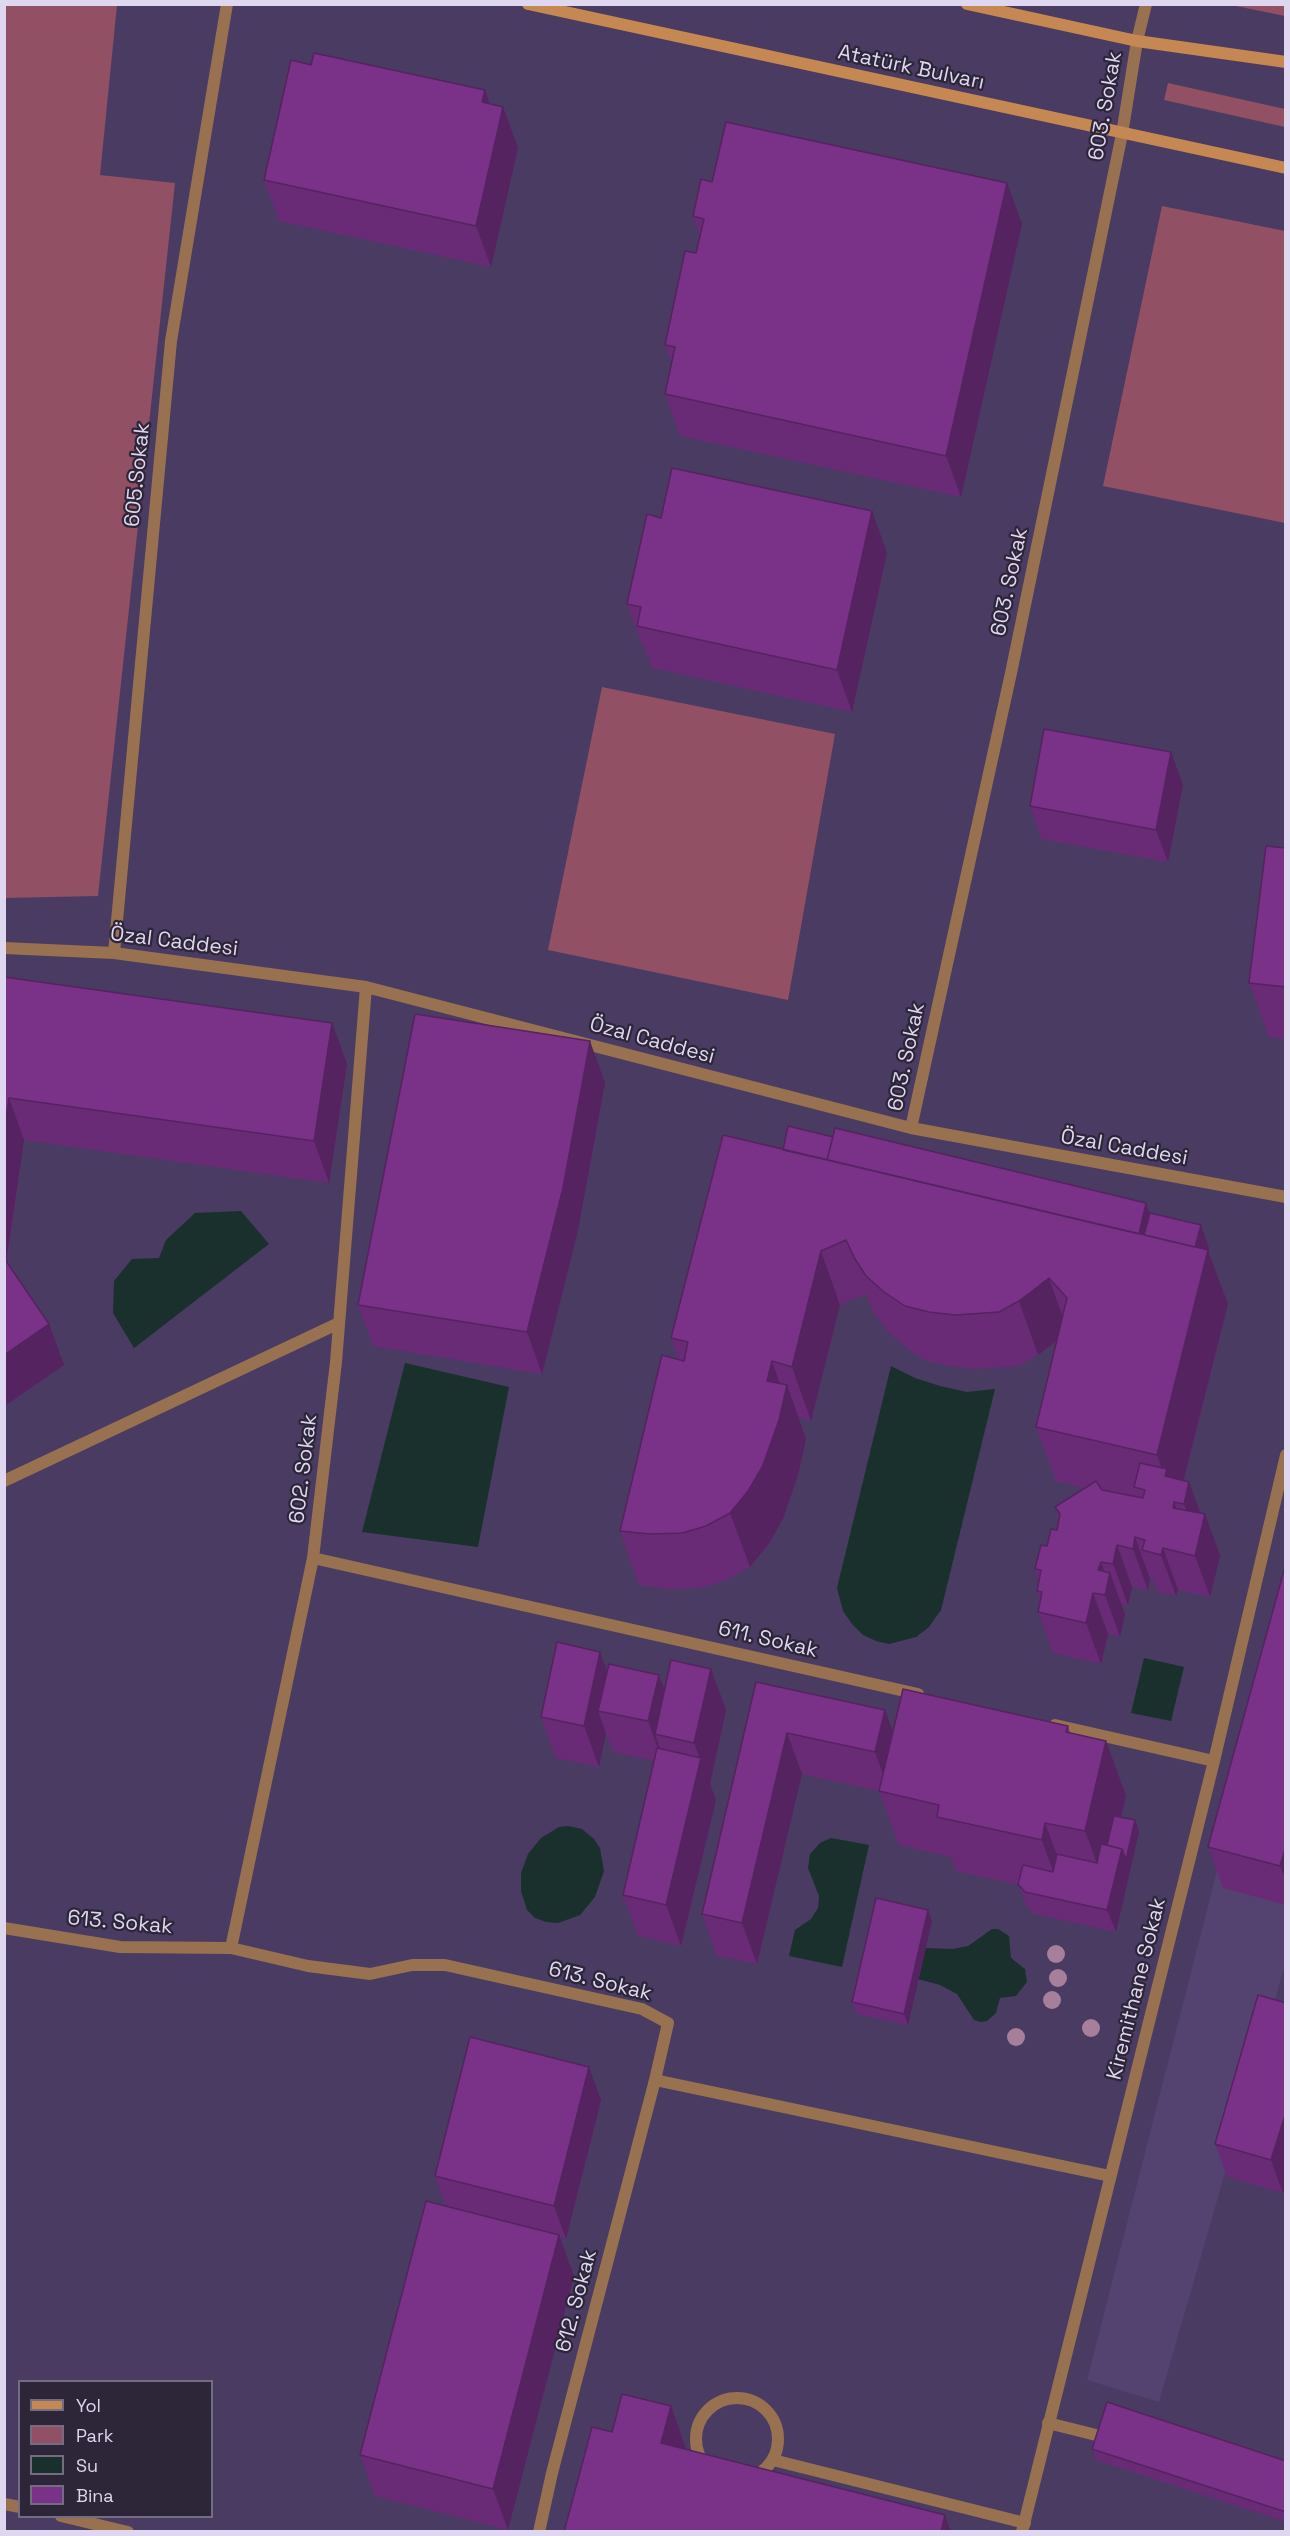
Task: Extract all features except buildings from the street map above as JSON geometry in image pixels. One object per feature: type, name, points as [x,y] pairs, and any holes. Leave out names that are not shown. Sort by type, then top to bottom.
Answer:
[{"type":"main road","name":"Atatürk Bulvarı","points":[[528,4],[1286,168]]},
{"type":"main road","points":[[967,4],[1137,42],[1286,62]]},
{"type":"street","name":"605.Sokak","points":[[114,953],[171,341],[226,4]]},
{"type":"street","name":"603. Sokak","points":[[911,1128],[1011,673],[1122,134],[1137,42],[1146,4]]},
{"type":"street","name":"Özal Caddesi","points":[[4,948],[114,953],[366,987],[911,1128],[1286,1197]]},
{"type":"street","name":"602. Sokak","points":[[231,1948],[313,1558],[339,1323],[366,987]]},
{"type":"street","points":[[4,1480],[339,1323]]},
{"type":"street","name":"Kiremithane Sokak","points":[[1024,2527],[1214,1761],[1286,1455]]},
{"type":"street","name":"611. Sokak","points":[[313,1558],[933,1698]]},
{"type":"street","points":[[1039,1721],[1214,1761]]},
{"type":"street","name":"613. Sokak","points":[[4,1928],[120,1947],[231,1948],[308,1966],[370,1974],[412,1965],[444,1965],[642,2009],[668,2023],[655,2080]]},
{"type":"street","points":[[655,2080],[1110,2176]]},
{"type":"street","name":"612. Sokak","points":[[539,2532],[552,2473],[655,2080]]},
{"type":"street","points":[[740,2397],[752,2400],[771,2414],[776,2425],[777,2449],[773,2460],[759,2474],[741,2481],[717,2476],[706,2468],[696,2445],[696,2433],[707,2410],[717,2403],[740,2397]]},
{"type":"street","points":[[1048,2423],[1104,2437]]},
{"type":"street","points":[[773,2460],[1024,2527]]},
{"type":"street","points":[[65,2518],[128,2532]]},
{"type":"shaded area","points":[[1285,1604],[1285,1965],[1159,2402],[1087,2380]]},
{"type":"green space","points":[[4,5],[117,5],[100,175],[175,183],[98,896],[5,898]]},
{"type":"green space","points":[[1231,5],[1285,5],[1285,16]]},
{"type":"green space","points":[[1168,83],[1285,109],[1285,127],[1164,100]]},
{"type":"green space","points":[[1162,206],[1285,231],[1285,523],[1103,486]]},
{"type":"green space","points":[[602,687],[835,734],[788,1000],[548,950]]},
{"type":"water","points":[[241,1211],[269,1244],[134,1348],[113,1313],[114,1281],[132,1259],[159,1258],[166,1240],[195,1213]]},
{"type":"water","points":[[405,1363],[509,1387],[478,1547],[362,1532]]},
{"type":"water","points":[[891,1366],[915,1378],[967,1392],[995,1389],[941,1610],[929,1627],[916,1637],[889,1644],[863,1635],[852,1624],[843,1611],[837,1588]]},
{"type":"water","points":[[1144,1658],[1184,1667],[1171,1721],[1131,1713]]},
{"type":"water","points":[[559,1827],[582,1829],[594,1839],[600,1848],[604,1871],[595,1897],[580,1915],[558,1923],[546,1922],[535,1918],[527,1910],[521,1891],[521,1873],[528,1854],[541,1838]]},
{"type":"water","points":[[831,1838],[869,1845],[842,1967],[789,1956],[795,1930],[811,1919],[818,1908],[819,1896],[808,1868],[810,1854],[820,1843]]},
{"type":"water","points":[[992,1929],[998,1929],[1009,1936],[1011,1958],[1025,1969],[1027,1982],[1016,1996],[1000,1998],[996,2013],[987,2021],[981,2022],[974,2020],[957,1994],[940,1985],[918,1979],[925,1948],[953,1949],[968,1946]]}]
